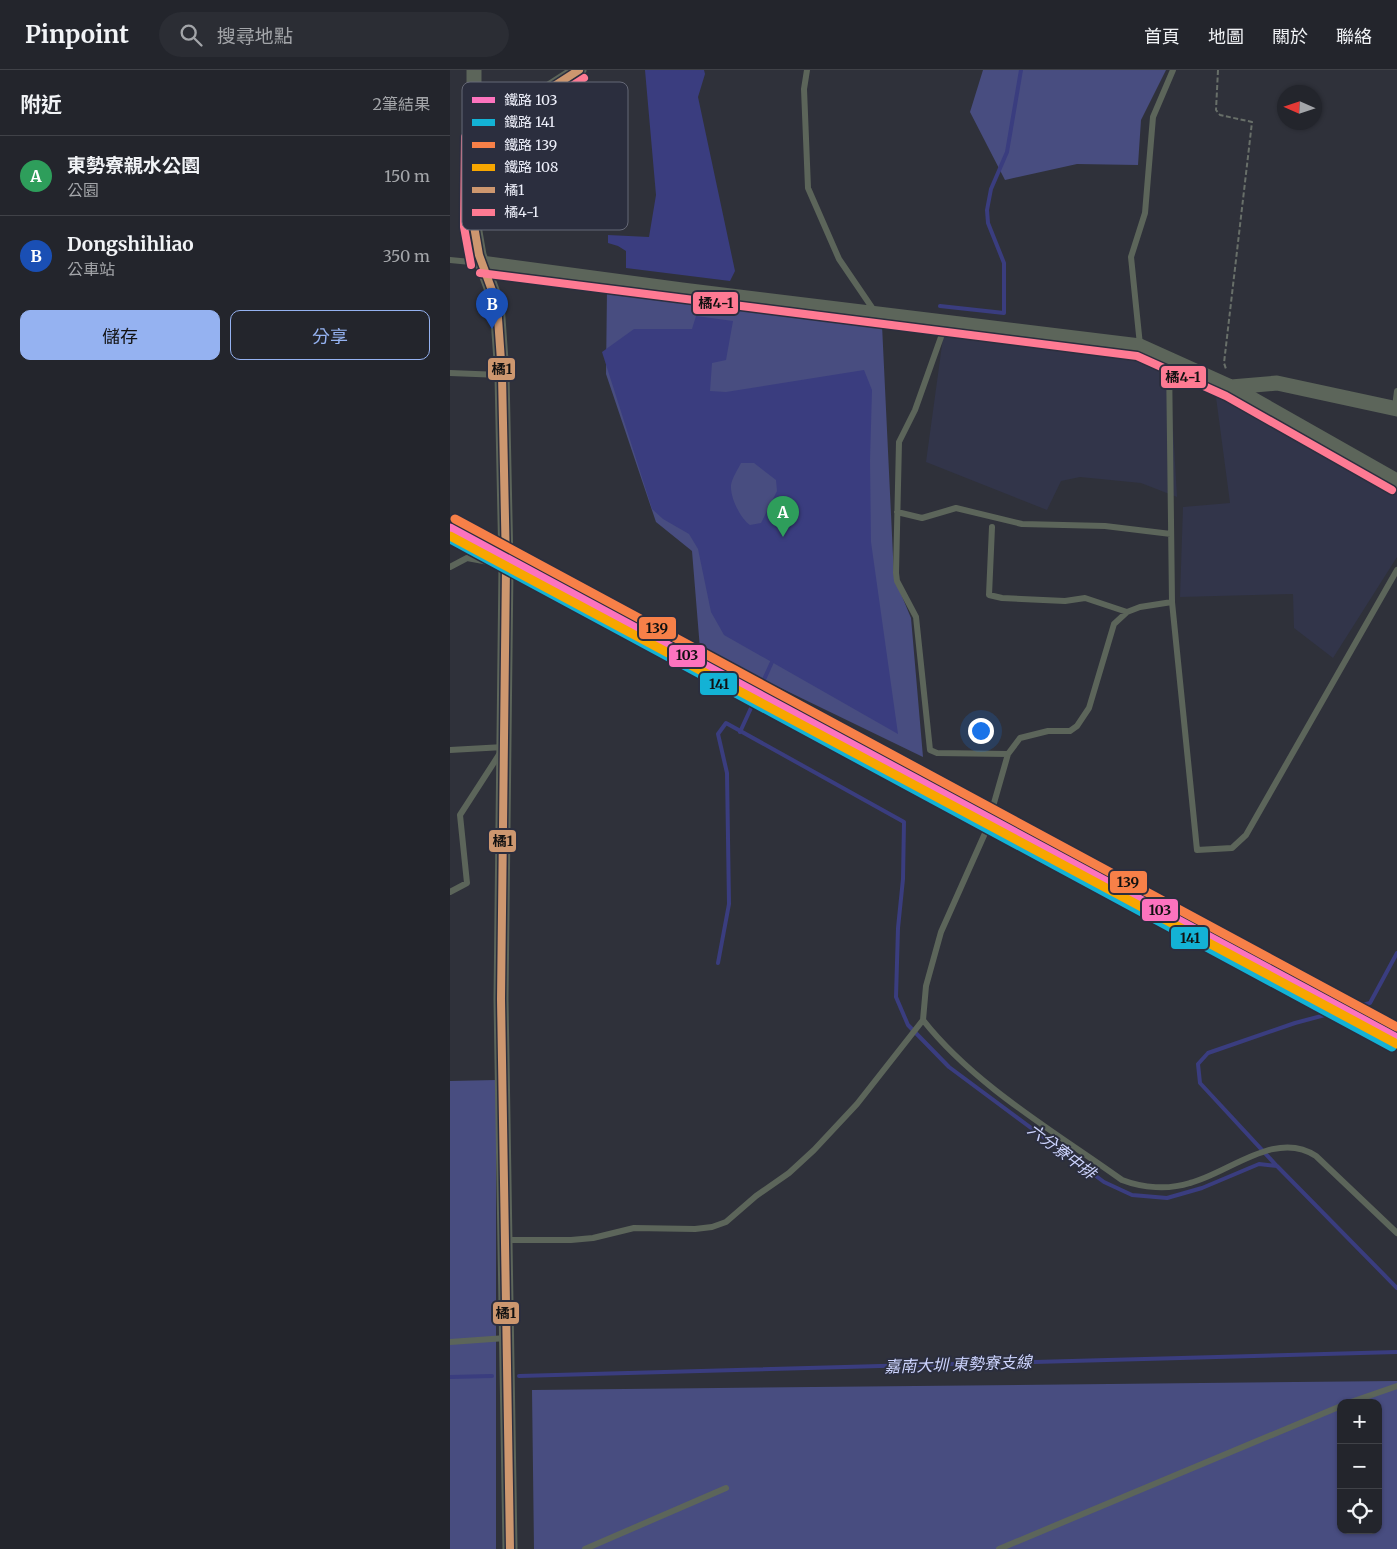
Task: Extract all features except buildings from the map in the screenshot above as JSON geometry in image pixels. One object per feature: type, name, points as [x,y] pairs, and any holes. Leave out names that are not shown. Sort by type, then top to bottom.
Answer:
[{"type":"street","points":[[560,82],[579,70]]},
{"type":"street","points":[[475,230],[481,263],[497,304],[502,375],[506,566],[502,1000],[510,1549]]},
{"type":"street","points":[[481,263],[878,315],[1140,346],[1231,387],[1397,480]]},
{"type":"street","points":[[1231,387],[1277,383],[1396,409]]},
{"type":"lane","points":[[807,70],[804,89],[808,188],[839,260],[878,315]]},
{"type":"lane","points":[[1140,346],[1131,257],[1146,213],[1153,117],[1173,70]]},
{"type":"lane","points":[[450,260],[481,263]]},
{"type":"lane","points":[[946,323],[915,410],[899,442],[897,581],[916,617],[930,750],[937,752],[1008,754]]},
{"type":"lane","points":[[1169,358],[1172,602],[1197,850],[1232,848],[1246,835],[1397,570]]},
{"type":"lane","points":[[450,373],[502,375]]},
{"type":"lane","points":[[1396,409],[1397,391]]},
{"type":"lane","points":[[898,512],[922,518],[956,508],[1022,524],[1105,526],[1171,534]]},
{"type":"lane","points":[[992,527],[989,595],[1065,601],[1085,598],[1127,612]]},
{"type":"lane","points":[[450,567],[467,558],[506,566]]},
{"type":"lane","points":[[505,1240],[571,1240],[592,1238],[634,1228],[695,1229],[712,1227],[726,1222],[756,1196],[789,1173],[814,1150],[857,1104],[921,1023],[926,986],[941,932],[986,831],[1008,754],[1020,738],[1048,731],[1070,731],[1077,726],[1089,708],[1114,624],[1127,612],[1149,604],[1172,602]]},
{"type":"lane","points":[[450,750],[504,746]]},
{"type":"lane","points":[[450,892],[467,883],[460,815],[504,746]]},
{"type":"lane","points":[[921,1023],[944,1047],[999,1092],[1122,1180],[1136,1185],[1152,1187],[1190,1183],[1274,1149],[1289,1146],[1305,1149],[1397,1233]]},
{"type":"lane","points":[[450,1342],[506,1338]]},
{"type":"lane","points":[[1360,1399],[1397,1386]]},
{"type":"lane","points":[[999,1549],[1337,1408]]},
{"type":"lane","points":[[586,1549],[726,1488]]},
{"type":"path","points":[[1218,70],[1216,110],[1220,115],[1252,122],[1224,364],[1231,387]]},
{"type":"shaded area","points":[[645,70],[704,70],[705,74],[698,97],[735,271],[730,281],[626,268],[626,251],[608,243],[608,235],[649,237],[656,195]]},
{"type":"shaded area","points":[[983,70],[1166,70],[1141,120],[1138,165],[1077,164],[1005,180],[970,112]]},
{"type":"shaded area","points":[[607,289],[882,325],[894,577],[911,618],[923,757],[700,649],[692,551],[656,522],[606,374]]},
{"type":"shaded area","points":[[696,316],[733,321],[726,360],[712,363],[710,391],[726,392],[864,370],[872,390],[870,460],[871,542],[898,734],[724,635],[711,612],[698,549],[689,534],[663,519],[652,509],[602,352],[634,329],[692,329]],"holes":[[[741,463],[754,463],[776,480],[777,491],[761,523],[750,525],[737,508],[732,496],[731,485]]]},
{"type":"shaded area","points":[[945,323],[1107,341],[1169,359],[1177,497],[1141,483],[1080,477],[1061,481],[1047,510],[926,462]]},
{"type":"shaded area","points":[[1214,382],[1397,483],[1397,557],[1333,658],[1294,628],[1293,594],[1180,597],[1183,507],[1230,503]]},
{"type":"shaded area","points":[[496,1080],[496,1549],[450,1549],[450,1081]]},
{"type":"shaded area","points":[[1397,1381],[1397,1549],[534,1549],[532,1390]]},
{"type":"waterway","points":[[940,306],[1004,313],[1004,263],[988,223],[987,210],[991,189],[1007,152],[1021,70]]},
{"type":"waterway","points":[[740,732],[772,662]]},
{"type":"waterway","name":"六分寮中排","points":[[718,963],[729,904],[727,773],[718,734],[726,723],[904,822],[903,879],[898,928],[896,997],[908,1025],[949,1067],[1104,1182],[1132,1195],[1167,1198],[1202,1188],[1259,1164],[1277,1166],[1397,1288]]},
{"type":"waterway","points":[[1276,1165],[1200,1083],[1198,1064],[1208,1053],[1295,1023],[1370,1003],[1397,953]]},
{"type":"waterway","name":"嘉南大圳 東勢寮支線","points":[[519,1376],[1397,1352]]},
{"type":"waterway","name":"嘉南大圳 東勢寮支線","points":[[450,1377],[492,1376]]},
{"type":"rail line","name":"139","points":[[455,519],[1397,1027]]},
{"type":"rail line","name":"103","points":[[450,528],[1397,1038]]},
{"type":"rail line","name":"108","points":[[450,536],[1397,1044]]},
{"type":"rail line","name":"141","points":[[450,539],[1392,1047]]},
{"type":"transit line","name":"橘1","points":[[560,82],[579,70]]},
{"type":"transit line","name":"橘4-1","points":[[578,82],[584,78]]},
{"type":"transit line","name":"橘4-1","points":[[465,230],[471,265]]},
{"type":"transit line","name":"橘1","points":[[475,230],[479,255],[497,304],[502,375],[506,566],[501,999],[510,1549]]},
{"type":"transit line","name":"橘4-1","points":[[480,273],[1137,356],[1226,396],[1392,490]]},
{"type":"place","name":"Dongshihliao","points":[[492,329]]},
{"type":"place","name":"東勢寮親水公園","points":[[783,537]]}]
